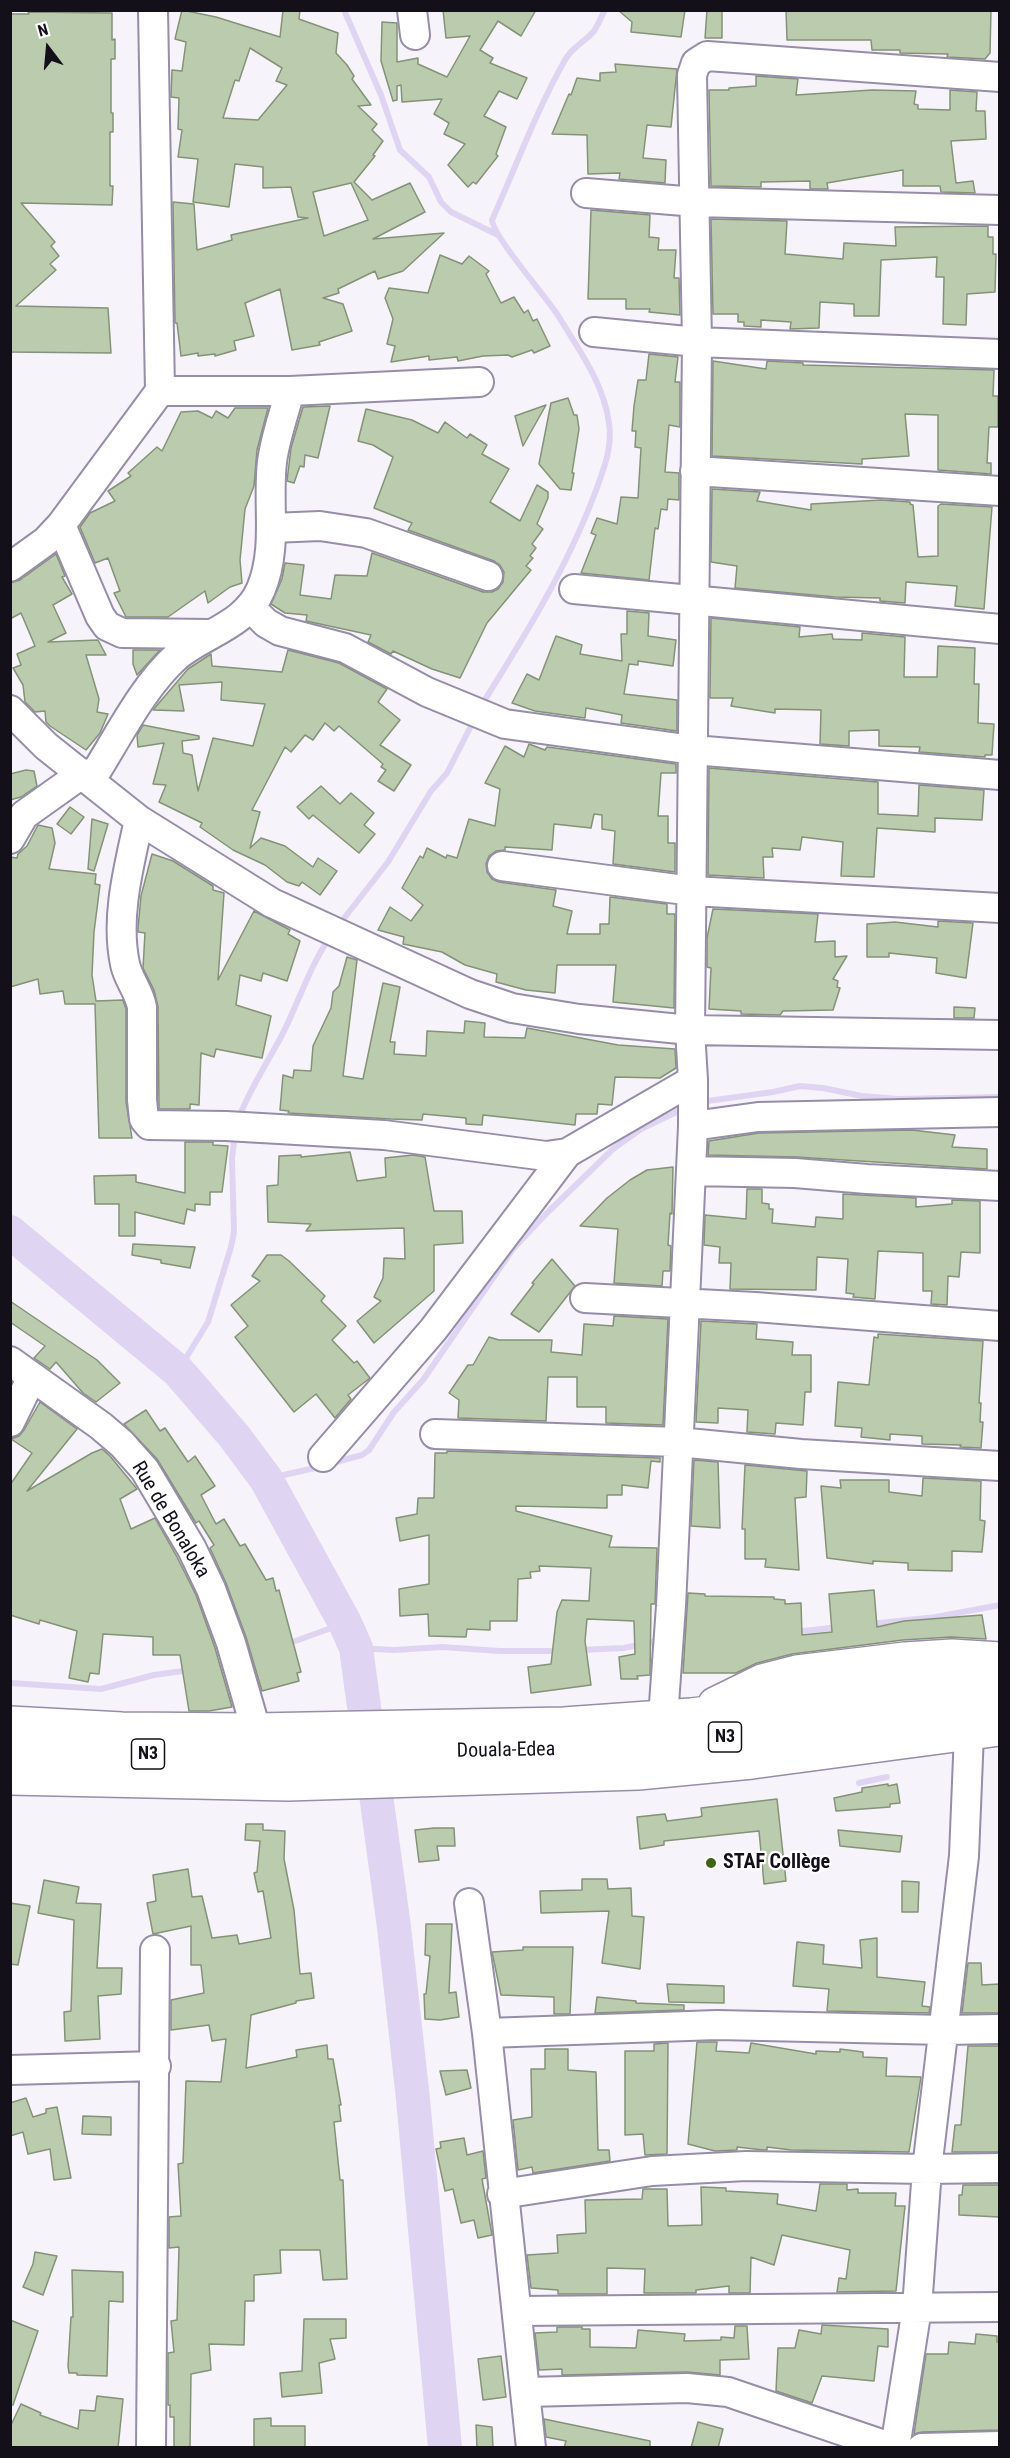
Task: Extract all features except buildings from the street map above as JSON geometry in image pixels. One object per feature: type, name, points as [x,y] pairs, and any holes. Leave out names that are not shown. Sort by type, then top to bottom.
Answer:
[{"type":"main road","points":[[677,1716],[762,1681],[797,1672],[917,1658],[952,1656],[999,1659]]},
{"type":"main road","points":[[449,1753],[564,1724],[677,1716],[999,1678]]},
{"type":"main road","name":"Douala-Edea","points":[[10,1753],[279,1750],[449,1753],[554,1750],[648,1745],[999,1705]]},
{"type":"main road","points":[[10,1723],[122,1729],[279,1750]]},
{"type":"main road","points":[[449,1753],[638,1773],[752,1762],[984,1731]]},
{"type":"main road","points":[[10,1778],[279,1750]]},
{"type":"street","points":[[10,567],[46,542],[61,525],[160,391],[153,10]]},
{"type":"street","points":[[677,1716],[671,1606],[683,1302],[693,1126],[690,1030],[697,342],[692,75],[696,63],[707,56],[999,76]]},
{"type":"street","points":[[586,193],[696,202],[999,210]]},
{"type":"street","points":[[594,332],[697,342],[999,354]]},
{"type":"street","points":[[160,391],[290,391],[479,382]]},
{"type":"street","points":[[10,839],[24,815],[87,777],[148,690],[177,657],[228,626],[250,607],[262,588],[272,528],[272,459],[290,391]]},
{"type":"street","points":[[695,471],[999,491]]},
{"type":"street","points":[[61,525],[100,616],[107,626],[122,633],[212,634]]},
{"type":"street","points":[[272,528],[320,526],[366,533],[488,576]]},
{"type":"street","points":[[574,589],[999,629]]},
{"type":"street","points":[[250,607],[266,623],[280,631],[345,648],[427,692],[488,719],[505,724],[693,750],[999,775]]},
{"type":"street","points":[[10,710],[46,746],[139,820],[272,903],[470,994],[512,1008],[579,1019],[690,1030],[999,1035]]},
{"type":"street","points":[[139,820],[127,874],[122,938],[126,968],[140,997],[142,1007],[144,1119],[149,1125],[384,1135],[546,1156],[567,1153],[693,1080]]},
{"type":"street","points":[[502,866],[692,891],[999,908]]},
{"type":"street","points":[[693,1126],[758,1117],[999,1112]]},
{"type":"street","points":[[323,1457],[433,1330],[567,1153]]},
{"type":"street","points":[[691,1171],[795,1173],[999,1186]]},
{"type":"street","points":[[585,1298],[683,1302],[999,1326]]},
{"type":"street","points":[[10,1422],[21,1369]]},
{"type":"street","name":"Rue de Bonaloka","points":[[21,1369],[115,1438],[145,1470],[192,1550],[211,1589],[231,1643],[279,1750]]},
{"type":"street","points":[[435,1434],[678,1442],[801,1454],[999,1466]]},
{"type":"street","points":[[526,2392],[687,2388],[728,2392],[894,2448],[917,2308],[927,2169],[964,1856],[984,1731]]},
{"type":"street","points":[[469,1903],[487,2033],[502,2194],[518,2311],[531,2448]]},
{"type":"street","points":[[151,2448],[156,2066],[155,1950]]},
{"type":"street","points":[[487,2033],[717,2025],[999,2029]]},
{"type":"street","points":[[10,2070],[156,2066]]},
{"type":"street","points":[[502,2194],[652,2171],[746,2166],[999,2168]]},
{"type":"street","points":[[518,2311],[999,2307]]},
{"type":"street","points":[[922,2448],[999,2446]]},
{"type":"waterway","points":[[344,10],[381,95],[400,150],[429,177],[441,202],[451,212],[498,235]]},
{"type":"waterway","points":[[481,706],[558,576],[595,493],[610,441],[606,409],[590,368],[559,317],[501,240],[492,220],[535,119],[555,79],[568,55],[594,31],[605,10]]},
{"type":"waterway","points":[[338,926],[388,862],[431,791],[447,773],[474,720]]},
{"type":"waterway","points":[[238,1120],[253,1087],[283,1033],[316,960],[330,937]]},
{"type":"waterway","points":[[700,1102],[800,1086],[898,1099],[1000,1097]]},
{"type":"waterway","points":[[329,1464],[362,1455],[369,1450],[394,1412],[423,1380],[513,1249],[547,1213],[613,1149],[641,1129],[685,1108]]},
{"type":"waterway","points":[[178,1371],[208,1322],[231,1247],[234,1232],[232,1159],[235,1133]]},
{"type":"waterway","points":[[10,1232],[178,1371],[234,1436],[266,1479],[345,1623],[356,1648],[394,1927],[413,2099],[445,2448]]},
{"type":"waterway","points":[[266,1479],[319,1467]]},
{"type":"waterway","points":[[870,1624],[936,1617],[1000,1605]]},
{"type":"waterway","points":[[287,1644],[345,1623]]},
{"type":"waterway","points":[[795,1632],[839,1627]]},
{"type":"waterway","points":[[580,1650],[624,1648],[662,1640]]},
{"type":"waterway","points":[[356,1648],[394,1650],[442,1647],[500,1651],[558,1651]]},
{"type":"waterway","points":[[10,1683],[101,1689],[154,1675],[190,1670]]},
{"type":"waterway","points":[[859,1783],[887,1777]]},
{"type":"place","name":"STAF Collège","points":[[711,1863]]}]
